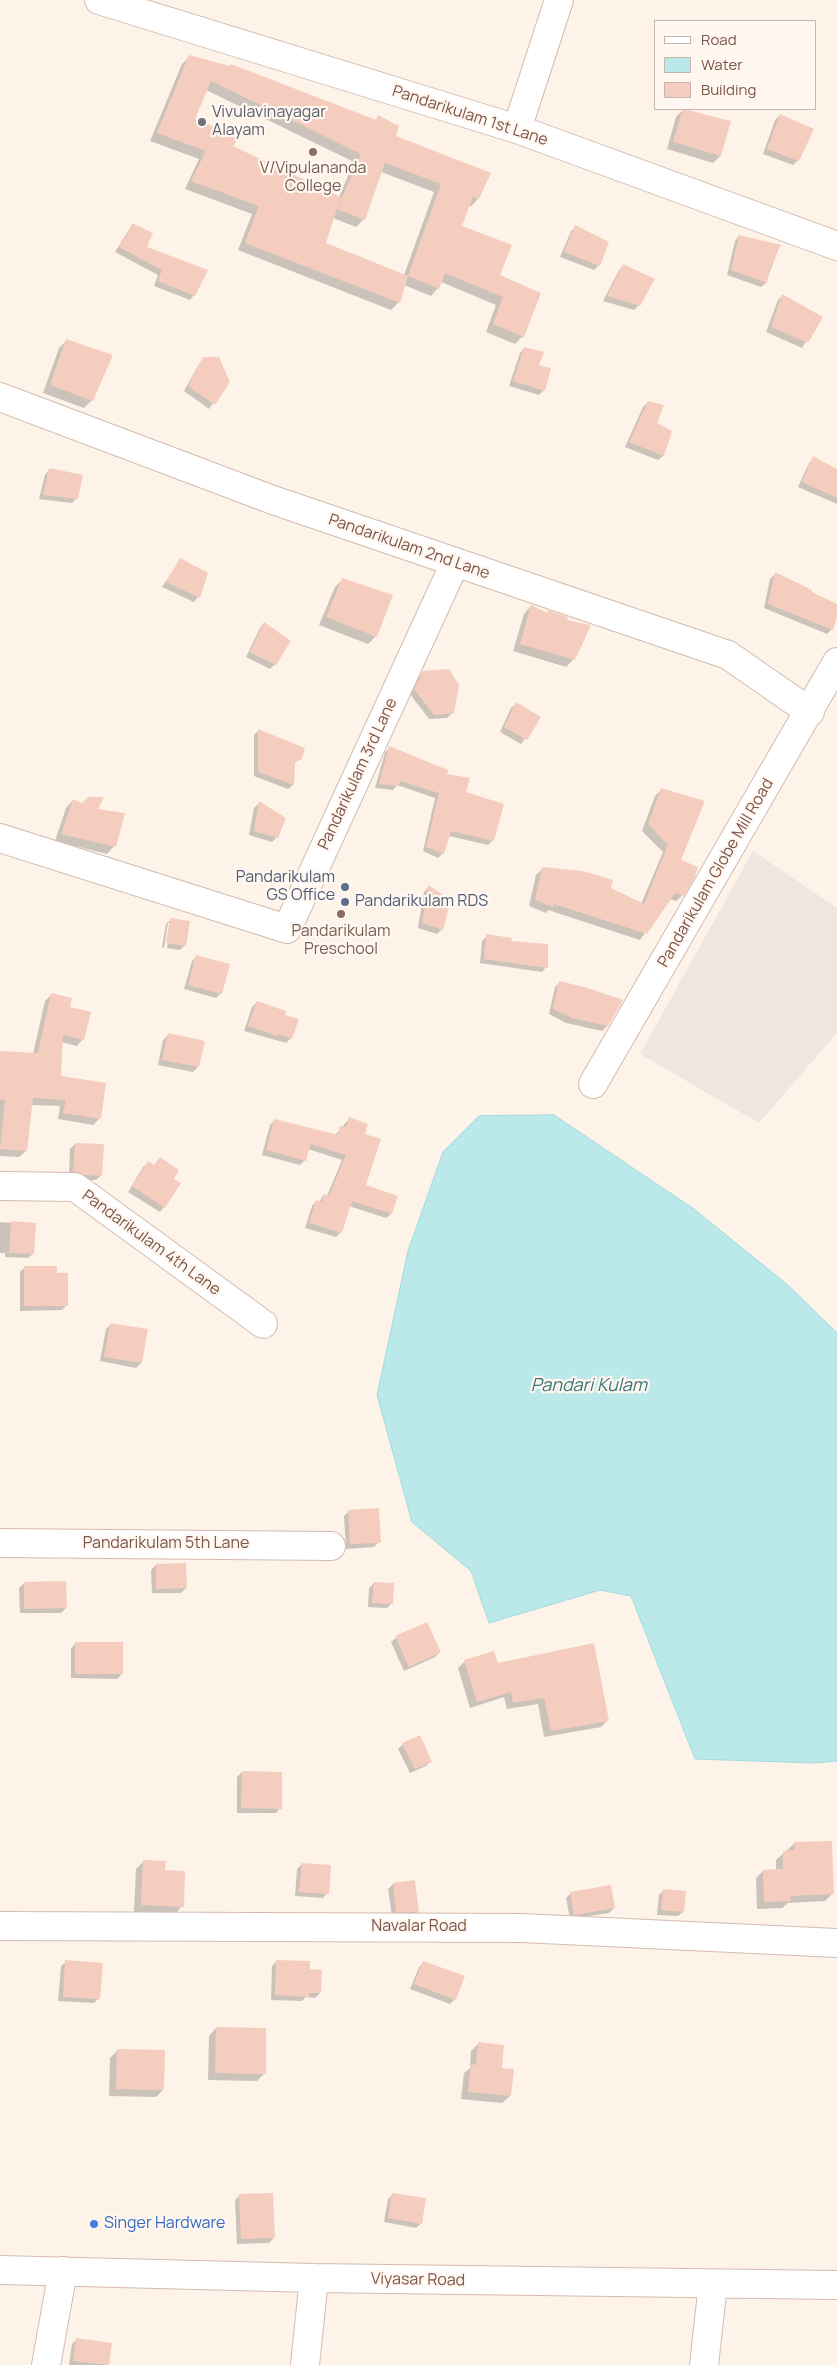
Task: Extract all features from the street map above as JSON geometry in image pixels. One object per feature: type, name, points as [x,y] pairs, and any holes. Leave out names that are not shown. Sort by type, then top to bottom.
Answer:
[{"type":"street","name":"Pandarikulam 1st Lane","points":[[99,0],[517,129],[837,246]]},
{"type":"street","points":[[517,129],[559,0]]},
{"type":"street","name":"Pandarikulam 2nd Lane","points":[[0,397],[273,500],[728,655],[810,712]]},
{"type":"street","name":"Pandarikulam 3rd Lane","points":[[0,838],[287,929],[456,563]]},
{"type":"street","name":"Pandarikulam Globe Mill Road","points":[[593,1084],[810,712],[837,662]]},
{"type":"street","name":"Pandarikulam 4th Lane","points":[[0,1186],[75,1187],[263,1324]]},
{"type":"street","name":"Pandarikulam 5th Lane","points":[[0,1543],[331,1546]]},
{"type":"street","name":"Navalar Road","points":[[0,1926],[522,1928],[837,1943]]},
{"type":"street","name":"Viyasar Road","points":[[0,2270],[314,2278],[837,2285]]},
{"type":"street","points":[[46,2365],[63,2271]]},
{"type":"street","points":[[305,2365],[314,2278]]},
{"type":"street","points":[[704,2365],[713,2284]]},
{"type":"shaded area","points":[[753,851],[837,908],[837,1033],[759,1123],[640,1054]]},
{"type":"water","name":"Pandari Kulam","points":[[554,1115],[694,1209],[789,1286],[837,1333],[837,1761],[814,1763],[695,1759],[631,1596],[600,1590],[489,1623],[471,1571],[412,1522],[377,1395],[408,1251],[443,1152],[479,1116]]},
{"type":"building","points":[[189,55],[230,66],[231,64],[376,120],[378,115],[399,126],[396,136],[491,173],[479,199],[473,197],[462,226],[512,245],[500,275],[541,293],[524,337],[493,324],[503,297],[445,273],[439,289],[408,276],[400,303],[245,243],[259,206],[191,181],[206,151],[157,133]],"holes":[[[211,81],[361,154],[337,209],[341,197],[233,146],[240,137],[195,119]],[[385,163],[441,184],[408,276],[326,243],[337,209],[365,220]]]},
{"type":"building","points":[[683,110],[731,121],[721,156],[673,142]]},
{"type":"building","points":[[780,114],[814,129],[799,161],[767,149]]},
{"type":"building","points":[[132,223],[153,233],[147,247],[208,270],[195,296],[158,281],[162,270],[119,247]]},
{"type":"building","points":[[575,225],[609,242],[600,266],[564,252]]},
{"type":"building","points":[[739,235],[781,245],[770,268],[767,283],[731,270]]},
{"type":"building","points":[[623,264],[655,279],[640,306],[607,296]]},
{"type":"building","points":[[782,294],[823,317],[808,343],[771,327]]},
{"type":"building","points":[[66,339],[113,355],[93,401],[50,385]]},
{"type":"building","points":[[524,347],[544,352],[539,365],[551,368],[545,391],[513,381]]},
{"type":"building","points":[[203,357],[219,357],[230,382],[215,405],[188,386]]},
{"type":"building","points":[[648,401],[664,405],[657,423],[672,431],[664,456],[629,442]]},
{"type":"building","points":[[813,456],[837,469],[837,498],[802,482]]},
{"type":"building","points":[[49,468],[83,475],[78,499],[43,495]]},
{"type":"building","points":[[180,558],[208,573],[200,598],[166,582]]},
{"type":"building","points":[[775,572],[837,604],[837,617],[833,630],[768,604]]},
{"type":"building","points":[[342,578],[393,595],[377,637],[326,617]]},
{"type":"building","points":[[531,605],[547,613],[548,610],[568,617],[567,620],[591,625],[575,660],[520,644]]},
{"type":"building","points":[[264,622],[291,641],[276,665],[250,652]]},
{"type":"building","points":[[449,669],[459,685],[454,713],[434,715],[414,689],[423,671]]},
{"type":"building","points":[[516,702],[541,717],[527,740],[504,727]]},
{"type":"building","points":[[258,729],[305,748],[302,759],[295,762],[294,785],[258,772]]},
{"type":"building","points":[[389,746],[448,770],[447,774],[470,778],[466,792],[504,804],[494,841],[451,831],[444,854],[426,847],[439,793],[400,781],[398,786],[379,784]]},
{"type":"building","points":[[661,788],[705,801],[681,860],[698,867],[694,879],[684,896],[675,893],[647,934],[554,904],[553,907],[535,900],[542,867],[583,871],[613,880],[611,888],[644,904],[668,845],[648,824]]},
{"type":"building","points":[[88,797],[104,797],[98,809],[125,813],[116,847],[61,834],[73,799],[82,803]]},
{"type":"building","points":[[259,801],[286,818],[278,838],[254,831]]},
{"type":"building","points":[[428,885],[451,900],[443,930],[422,923]]},
{"type":"building","points":[[170,918],[190,921],[186,946],[166,943]]},
{"type":"building","points":[[486,934],[512,938],[511,941],[548,944],[548,968],[484,959]]},
{"type":"building","points":[[196,955],[230,964],[222,994],[188,985]]},
{"type":"building","points":[[559,981],[623,1000],[608,1026],[572,1018],[553,1009]]},
{"type":"building","points":[[51,993],[72,998],[70,1007],[91,1012],[84,1040],[63,1035],[61,1076],[106,1083],[101,1119],[63,1113],[66,1100],[33,1098],[27,1151],[0,1149],[5,1100],[0,1099],[0,1051],[38,1053]]},
{"type":"building","points":[[257,1001],[286,1011],[285,1015],[299,1019],[292,1039],[248,1026]]},
{"type":"building","points":[[168,1033],[205,1041],[199,1067],[162,1060]]},
{"type":"building","points":[[349,1117],[368,1124],[365,1134],[381,1139],[366,1185],[398,1196],[392,1214],[352,1201],[342,1233],[309,1223],[316,1200],[322,1202],[324,1194],[329,1196],[346,1155],[310,1144],[306,1161],[266,1150],[274,1119],[338,1135],[340,1126],[346,1127]]},
{"type":"building","points":[[75,1143],[104,1144],[102,1176],[85,1175],[73,1171]]},
{"type":"building","points":[[160,1157],[179,1170],[174,1179],[181,1183],[165,1208],[132,1186],[148,1161],[154,1165]]},
{"type":"building","points":[[11,1221],[36,1223],[34,1254],[9,1253]]},
{"type":"building","points":[[24,1266],[57,1266],[57,1273],[68,1273],[68,1306],[24,1306]]},
{"type":"building","points":[[110,1323],[148,1329],[142,1363],[104,1357]]},
{"type":"building","points":[[379,1508],[381,1543],[350,1544],[348,1510]]},
{"type":"building","points":[[186,1563],[187,1588],[156,1589],[156,1564]]},
{"type":"building","points":[[66,1581],[67,1608],[24,1609],[24,1582]]},
{"type":"building","points":[[374,1582],[394,1583],[393,1604],[372,1603]]},
{"type":"building","points":[[427,1622],[441,1652],[409,1667],[395,1636]]},
{"type":"building","points":[[75,1642],[123,1642],[123,1674],[75,1674]]},
{"type":"building","points":[[594,1643],[609,1721],[551,1731],[544,1698],[513,1703],[511,1692],[477,1702],[464,1660],[494,1651],[498,1663]]},
{"type":"building","points":[[420,1735],[432,1762],[415,1769],[402,1743]]},
{"type":"building","points":[[242,1771],[282,1772],[282,1809],[241,1808]]},
{"type":"building","points":[[832,1841],[834,1894],[790,1896],[791,1901],[764,1902],[763,1870],[783,1869],[783,1851],[795,1850],[794,1842]]},
{"type":"building","points":[[143,1860],[166,1861],[165,1870],[185,1871],[184,1907],[141,1905]]},
{"type":"building","points":[[302,1863],[331,1865],[329,1894],[299,1892]]},
{"type":"building","points":[[415,1880],[419,1912],[396,1912],[393,1883]]},
{"type":"building","points":[[611,1885],[615,1908],[574,1915],[570,1892]]},
{"type":"building","points":[[663,1889],[686,1891],[684,1912],[661,1910]]},
{"type":"building","points":[[65,1960],[103,1963],[100,1999],[63,1997]]},
{"type":"building","points":[[276,1960],[310,1961],[310,1969],[322,1970],[321,1993],[309,1993],[309,1997],[275,1995]]},
{"type":"building","points":[[423,1961],[465,1976],[456,2000],[414,1984]]},
{"type":"building","points":[[216,2027],[266,2028],[266,2074],[215,2073]]},
{"type":"building","points":[[478,2042],[504,2045],[502,2068],[514,2069],[511,2096],[468,2092],[471,2064],[476,2065]]},
{"type":"building","points":[[117,2049],[165,2050],[164,2090],[116,2089]]},
{"type":"building","points":[[273,2193],[275,2238],[241,2239],[239,2194]]},
{"type":"building","points":[[392,2193],[426,2198],[422,2224],[388,2218]]},
{"type":"building","points":[[76,2338],[112,2343],[109,2365],[73,2361]]},
{"type":"place","name":"Vivulavinayagar Alayam","points":[[202,122]]},
{"type":"place","name":"V/Vipulananda College","points":[[313,152]]},
{"type":"place","name":"Pandarikulam GS Office","points":[[345,887]]},
{"type":"place","name":"Pandarikulam RDS","points":[[345,902]]},
{"type":"place","name":"Pandarikulam Preschool","points":[[341,914]]},
{"type":"place","name":"Singer Hardware","points":[[94,2224]]}]
